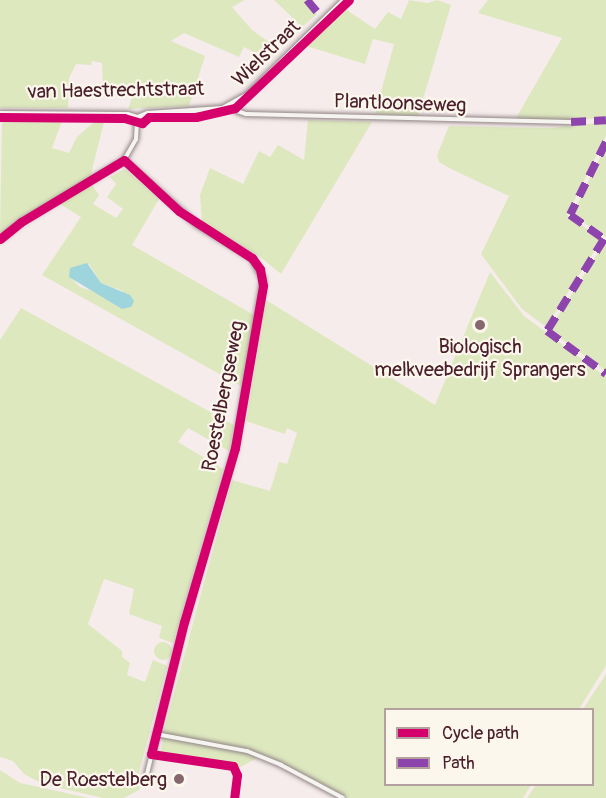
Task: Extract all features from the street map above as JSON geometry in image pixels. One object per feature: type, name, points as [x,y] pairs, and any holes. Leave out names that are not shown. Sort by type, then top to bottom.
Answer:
[{"type":"street","name":"Wielstraat","points":[[233,104],[343,0]]},
{"type":"street","name":"van Haestrechtstraat","points":[[0,113],[122,113],[137,117],[147,113],[206,112],[233,104]]},
{"type":"street","name":"Plantloonseweg","points":[[233,104],[237,111],[246,114],[571,122]]},
{"type":"street","points":[[0,239],[21,222],[124,160],[136,139],[137,117]]},
{"type":"street","name":"Roestelbergseweg","points":[[124,160],[196,224],[252,258],[263,280],[236,448],[156,734],[146,778]]},
{"type":"street","points":[[156,734],[247,751],[281,765],[343,798]]},
{"type":"green space","points":[[0,0],[245,0],[232,7],[252,30],[279,49],[269,60],[244,47],[239,57],[184,33],[171,41],[205,56],[189,106],[128,109],[135,89],[103,87],[102,63],[92,61],[91,65],[76,64],[69,78],[68,108],[0,108]]},
{"type":"green space","points":[[274,0],[305,0],[317,14],[302,27]]},
{"type":"green space","points":[[409,0],[428,3],[437,0],[451,5],[418,116],[375,114],[394,44],[373,39],[365,64],[303,45],[344,8],[375,29],[388,12],[401,19]]},
{"type":"green space","points":[[488,0],[606,0],[606,117],[580,120],[515,120],[562,38],[478,13]]},
{"type":"green space","points":[[2,120],[62,121],[52,148],[69,153],[77,137],[94,122],[104,122],[90,178],[18,219],[0,235]]},
{"type":"green space","points":[[308,120],[372,122],[281,274],[259,256],[202,222],[200,195],[210,168],[243,184],[259,151],[270,157],[278,145],[304,160]]},
{"type":"green space","points":[[606,122],[606,136],[567,215],[602,239],[546,327],[522,309],[481,254],[509,196],[453,170],[439,162],[437,155],[449,126],[551,128]]},
{"type":"green space","points":[[606,145],[606,237],[572,215]]},
{"type":"green space","points":[[125,169],[159,199],[132,245],[254,315],[241,386],[42,275],[81,217],[60,204],[92,185],[99,195],[93,204],[116,218],[123,209],[107,197],[116,184],[110,177]],"holes":[[[89,264],[101,283],[123,291],[120,308],[105,295],[80,287],[70,276]]]},
{"type":"green space","points":[[606,240],[606,371],[549,330]]},
{"type":"green space","points":[[490,272],[524,316],[606,377],[606,666],[580,708],[384,708],[384,786],[530,786],[523,798],[345,798],[266,756],[163,734],[232,480],[270,491],[279,462],[287,464],[297,433],[287,428],[285,434],[246,421],[266,300],[435,405]]},
{"type":"green space","points":[[21,308],[234,425],[229,451],[188,428],[178,442],[223,469],[173,643],[159,638],[162,626],[129,614],[134,589],[104,579],[88,624],[122,651],[122,657],[130,663],[127,675],[145,682],[153,660],[167,666],[138,776],[144,779],[139,790],[124,798],[103,798],[43,784],[24,774],[13,761],[0,757],[0,340]]},
{"type":"green space","points":[[163,642],[169,645],[172,651],[169,657],[163,660],[157,657],[154,651],[157,645]]},
{"type":"green space","points":[[606,674],[606,798],[527,798],[535,786],[594,786],[594,708],[584,708]]},
{"type":"green space","points":[[163,738],[246,752],[259,757],[237,769],[160,755]]},
{"type":"green space","points":[[0,770],[20,783],[89,798],[0,798]]},
{"type":"water","points":[[87,263],[101,283],[130,295],[134,301],[131,307],[122,309],[69,277],[70,268]]},
{"type":"marked path","points":[[307,0],[322,18]]},
{"type":"marked path","points":[[571,122],[606,120]]},
{"type":"marked path","points":[[606,142],[570,215],[604,239],[547,331],[606,374]]},
{"type":"cycle path","points":[[0,117],[124,118],[142,123],[149,117],[196,117],[235,108],[349,0]]},
{"type":"cycle path","points":[[0,239],[21,222],[124,160],[179,211],[252,258],[260,269],[263,286],[235,448],[184,622],[151,754],[233,766],[237,775],[234,798]]},
{"type":"place","name":"Biologisch melkveebedrijf Sprangers","points":[[480,325]]},
{"type":"place","name":"De Roestelberg","points":[[179,779]]}]
